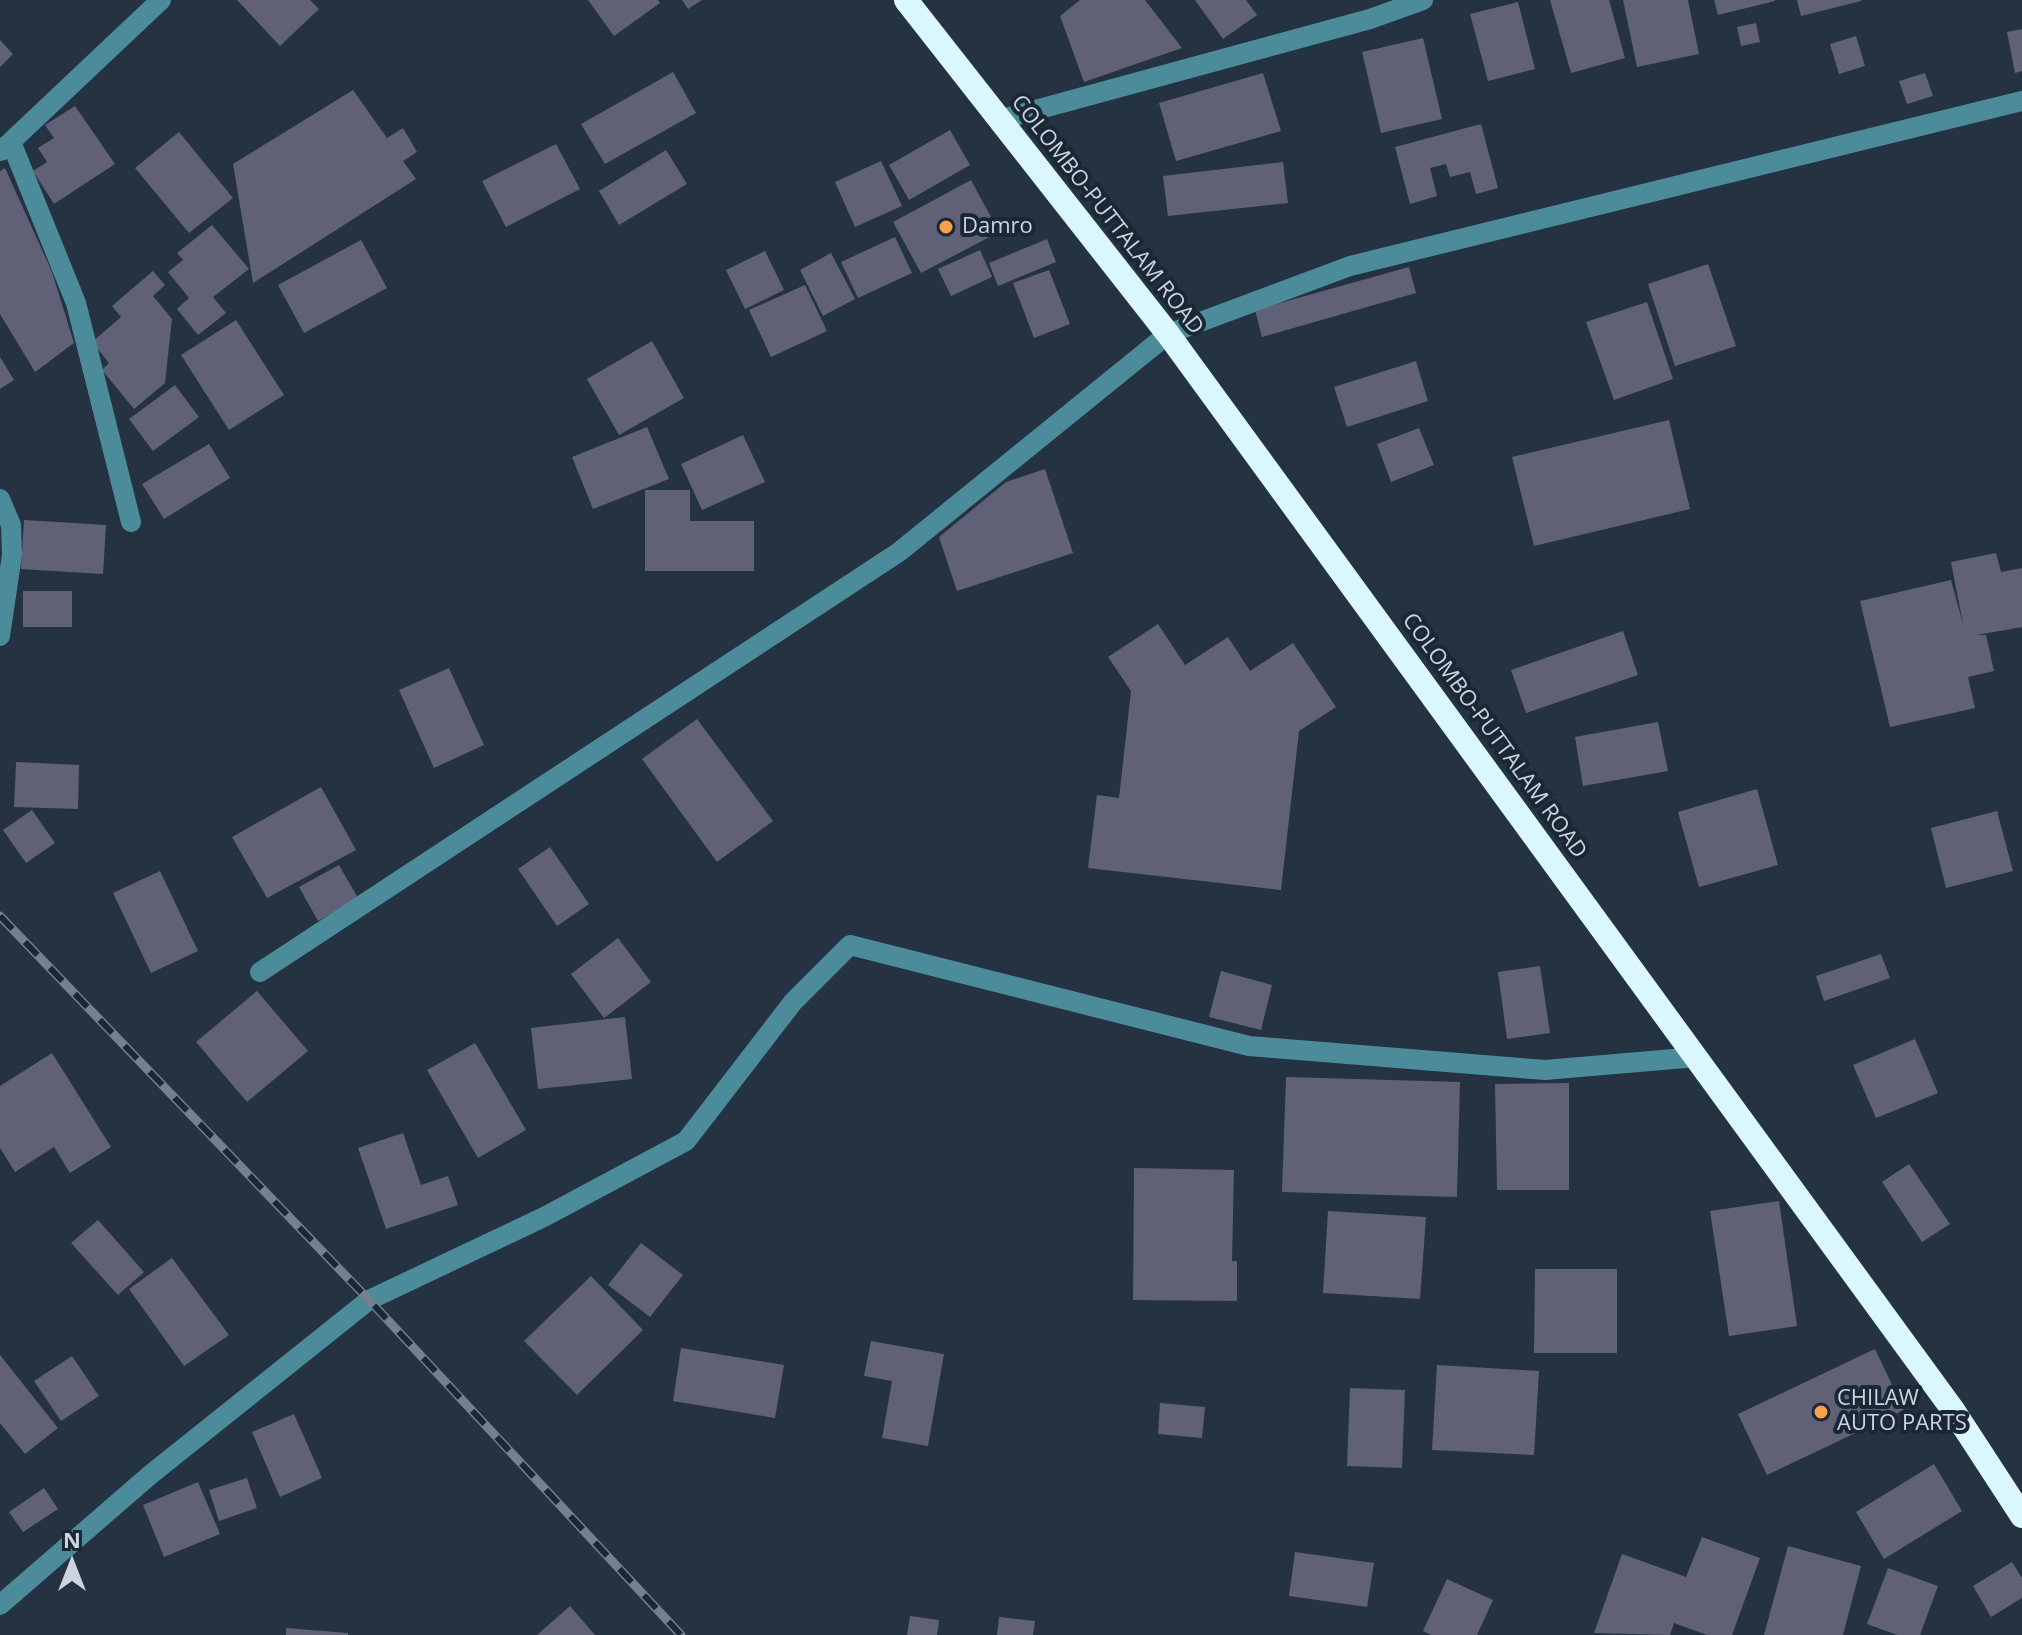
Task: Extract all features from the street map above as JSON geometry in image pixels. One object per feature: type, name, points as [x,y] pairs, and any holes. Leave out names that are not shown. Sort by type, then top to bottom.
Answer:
[{"type":"highway","name":"COLOMBO-PUTTALAM ROAD","points":[[906,0],[1168,334],[1953,1410],[2022,1516]]},
{"type":"street","points":[[131,522],[76,303],[5,147],[161,0]]},
{"type":"street","points":[[999,120],[1370,19],[1423,0]]},
{"type":"street","points":[[260,972],[899,552],[1168,334],[1350,266],[2022,101]]},
{"type":"street","points":[[0,499],[11,525],[12,555],[0,636]]},
{"type":"street","points":[[0,1605],[150,1475],[369,1300],[544,1217],[686,1141],[793,1002],[850,945],[1249,1046],[1545,1070],[1697,1057]]},
{"type":"building","points":[[237,0],[310,0],[319,9],[280,46]]},
{"type":"building","points":[[588,0],[658,0],[660,3],[614,36]]},
{"type":"building","points":[[682,0],[702,0],[688,9]]},
{"type":"building","points":[[1080,0],[1145,0],[1182,48],[1084,82],[1060,16]]},
{"type":"building","points":[[1195,0],[1246,0],[1257,15],[1223,39]]},
{"type":"building","points":[[1550,0],[1609,0],[1625,58],[1571,73]]},
{"type":"building","points":[[1623,0],[1688,0],[1699,54],[1637,67]]},
{"type":"building","points":[[1714,0],[1775,0],[1775,1],[1718,15]]},
{"type":"building","points":[[1797,0],[1861,0],[1861,1],[1801,16]]},
{"type":"building","points":[[1518,2],[1535,69],[1488,81],[1470,14]]},
{"type":"building","points":[[1756,23],[1760,42],[1741,46],[1737,27]]},
{"type":"building","points":[[2022,29],[2022,71],[2015,73],[2007,32]]},
{"type":"building","points":[[1856,36],[1865,66],[1839,74],[1830,44]]},
{"type":"building","points":[[1423,38],[1442,119],[1381,133],[1362,52]]},
{"type":"building","points":[[0,40],[13,54],[0,67]]},
{"type":"building","points":[[673,72],[696,113],[605,164],[581,124]]},
{"type":"building","points":[[1263,73],[1281,131],[1176,161],[1159,103]]},
{"type":"building","points":[[1925,73],[1933,96],[1907,104],[1899,81]]},
{"type":"building","points":[[353,90],[387,138],[403,128],[417,152],[403,161],[416,179],[253,283],[233,164]]},
{"type":"building","points":[[75,106],[115,164],[54,204],[33,171],[47,162],[38,148],[54,138],[45,125]]},
{"type":"building","points":[[1481,124],[1498,188],[1476,194],[1470,172],[1450,177],[1446,164],[1430,168],[1437,196],[1410,204],[1395,147]]},
{"type":"building","points":[[950,130],[970,165],[909,200],[889,165]]},
{"type":"building","points":[[179,132],[233,198],[189,233],[135,168]]},
{"type":"building","points":[[556,144],[580,189],[506,227],[482,181]]},
{"type":"building","points":[[666,150],[687,184],[619,225],[599,191]]},
{"type":"building","points":[[881,161],[902,206],[855,227],[835,182]]},
{"type":"building","points":[[1283,162],[1288,203],[1168,216],[1163,176]]},
{"type":"building","points":[[5,168],[52,272],[74,343],[35,372],[0,314],[0,171]]},
{"type":"building","name":"Damro","points":[[971,180],[999,232],[921,273],[893,222]]},
{"type":"building","points":[[212,225],[249,269],[213,297],[226,313],[198,335],[177,309],[189,298],[168,272],[183,260],[177,253]]},
{"type":"building","points":[[895,237],[912,273],[858,298],[841,262]]},
{"type":"building","points":[[1047,239],[1056,262],[998,286],[989,263]]},
{"type":"building","points":[[361,240],[387,288],[304,333],[278,285]]},
{"type":"building","points":[[980,250],[992,277],[951,296],[938,269]]},
{"type":"building","points":[[765,251],[784,290],[745,309],[726,270]]},
{"type":"building","points":[[831,253],[855,299],[823,316],[800,270]]},
{"type":"building","points":[[1708,264],[1736,346],[1675,366],[1648,284]]},
{"type":"building","points":[[1409,267],[1416,293],[1262,337],[1255,310]]},
{"type":"building","points":[[1049,270],[1070,324],[1034,338],[1013,283]]},
{"type":"building","points":[[153,271],[165,285],[153,296],[172,319],[165,383],[134,409],[102,370],[109,363],[92,342],[121,317],[112,306]]},
{"type":"building","points":[[805,285],[827,331],[771,357],[749,310]]},
{"type":"building","points":[[1647,302],[1673,379],[1614,400],[1586,322]]},
{"type":"building","points":[[236,320],[284,395],[229,430],[181,355]]},
{"type":"building","points":[[652,341],[684,398],[619,435],[587,379]]},
{"type":"building","points":[[0,357],[14,380],[0,389]]},
{"type":"building","points":[[1416,361],[1428,401],[1347,427],[1334,387]]},
{"type":"building","points":[[175,385],[199,417],[153,451],[129,419]]},
{"type":"building","points":[[1669,420],[1690,509],[1534,546],[1512,457]]},
{"type":"building","points":[[647,427],[669,479],[593,509],[572,457]]},
{"type":"building","points":[[1419,428],[1434,465],[1391,482],[1377,444]]},
{"type":"building","points":[[743,435],[765,482],[702,510],[681,464]]},
{"type":"building","points":[[209,444],[230,478],[164,519],[142,484]]},
{"type":"building","points":[[1045,469],[1073,553],[957,591],[939,537],[1006,482]]},
{"type":"building","points":[[645,490],[690,490],[690,521],[754,521],[754,571],[645,571]]},
{"type":"building","points":[[24,520],[106,525],[103,574],[21,569]]},
{"type":"building","points":[[1996,553],[2001,572],[2022,568],[2022,627],[1977,635],[1986,635],[1994,671],[1968,677],[1975,708],[1890,727],[1860,601],[1951,580],[1963,624],[1951,562]]},
{"type":"building","points":[[23,591],[72,591],[72,627],[23,627]]},
{"type":"building","points":[[1158,624],[1185,665],[1228,637],[1250,671],[1293,643],[1336,707],[1299,731],[1281,890],[1088,868],[1097,795],[1119,798],[1131,691],[1108,657]]},
{"type":"building","points":[[1623,631],[1638,675],[1526,713],[1511,670]]},
{"type":"building","points":[[449,668],[484,745],[434,768],[399,690]]},
{"type":"building","points":[[697,719],[773,821],[717,862],[642,759]]},
{"type":"building","points":[[1658,722],[1668,771],[1583,786],[1575,737]]},
{"type":"building","points":[[16,762],[79,765],[78,809],[14,807]]},
{"type":"building","points":[[321,787],[356,850],[267,898],[232,837]]},
{"type":"building","points":[[1757,789],[1778,865],[1699,887],[1678,812]]},
{"type":"building","points":[[32,810],[55,843],[26,863],[3,830]]},
{"type":"building","points":[[1997,811],[2013,871],[1946,888],[1931,828]]},
{"type":"building","points":[[550,847],[589,904],[557,926],[518,869]]},
{"type":"building","points":[[339,865],[358,898],[318,921],[299,887]]},
{"type":"building","points":[[160,871],[198,951],[151,973],[113,893]]},
{"type":"building","points":[[618,938],[651,982],[604,1018],[571,974]]},
{"type":"building","points":[[1881,954],[1890,978],[1824,1001],[1816,976]]},
{"type":"building","points":[[1540,966],[1550,1033],[1507,1039],[1498,972]]},
{"type":"building","points":[[1221,971],[1272,985],[1261,1030],[1209,1017]]},
{"type":"building","points":[[257,991],[308,1051],[247,1102],[196,1042]]},
{"type":"building","points":[[625,1017],[632,1079],[538,1089],[531,1028]]},
{"type":"building","points":[[1915,1039],[1938,1093],[1876,1118],[1853,1065]]},
{"type":"building","points":[[475,1043],[526,1130],[478,1158],[427,1070]]},
{"type":"building","points":[[52,1053],[111,1147],[70,1173],[54,1147],[15,1172],[0,1148],[0,1086]]},
{"type":"building","points":[[1286,1077],[1460,1082],[1457,1197],[1282,1192]]},
{"type":"building","points":[[1569,1083],[1569,1190],[1497,1190],[1495,1084]]},
{"type":"building","points":[[403,1133],[421,1185],[448,1176],[458,1205],[386,1229],[358,1148]]},
{"type":"building","points":[[1909,1164],[1950,1224],[1922,1242],[1882,1182]]},
{"type":"building","points":[[1134,1168],[1234,1170],[1232,1261],[1237,1261],[1237,1301],[1133,1300]]},
{"type":"building","points":[[1779,1201],[1797,1326],[1729,1336],[1710,1211]]},
{"type":"building","points":[[1328,1211],[1426,1217],[1420,1299],[1323,1293]]},
{"type":"building","points":[[98,1220],[144,1272],[118,1295],[71,1243]]},
{"type":"building","points":[[641,1243],[683,1275],[650,1317],[608,1285]]},
{"type":"building","points":[[172,1258],[229,1335],[184,1366],[129,1289]]},
{"type":"building","points":[[1535,1269],[1617,1269],[1617,1353],[1534,1353]]},
{"type":"building","points":[[591,1276],[643,1330],[577,1395],[524,1341]]},
{"type":"building","points":[[871,1341],[944,1354],[928,1446],[882,1438],[892,1381],[864,1376]]},
{"type":"building","points":[[681,1348],[784,1365],[775,1418],[673,1401]]},
{"type":"building","name":"CHILAW AUTO PARTS","points":[[1875,1349],[1904,1410],[1767,1475],[1738,1414]]},
{"type":"building","points":[[0,1355],[58,1428],[25,1454],[0,1423]]},
{"type":"building","points":[[72,1356],[99,1396],[61,1421],[34,1381]]},
{"type":"building","points":[[1437,1365],[1539,1371],[1534,1455],[1432,1450]]},
{"type":"building","points":[[1350,1388],[1405,1390],[1402,1468],[1347,1466]]},
{"type":"building","points":[[1160,1403],[1205,1407],[1202,1438],[1158,1434]]},
{"type":"building","points":[[294,1414],[322,1478],[280,1497],[252,1432]]},
{"type":"building","points":[[1934,1464],[1962,1511],[1884,1559],[1856,1512]]},
{"type":"building","points":[[247,1478],[257,1508],[219,1521],[209,1490]]},
{"type":"building","points":[[198,1482],[220,1534],[164,1557],[143,1505]]},
{"type":"building","points":[[44,1488],[58,1509],[23,1532],[9,1512]]},
{"type":"building","points":[[1702,1537],[1760,1558],[1732,1635],[1707,1635],[1674,1623],[1670,1635],[1594,1633],[1622,1554],[1686,1577]]},
{"type":"building","points":[[1788,1546],[1861,1566],[1843,1635],[1764,1635]]},
{"type":"building","points":[[1295,1552],[1374,1563],[1367,1607],[1289,1596]]},
{"type":"building","points":[[2012,1562],[2022,1578],[2022,1598],[1991,1617],[1973,1586]]},
{"type":"building","points":[[1888,1568],[1938,1586],[1920,1635],[1897,1635],[1867,1624]]},
{"type":"building","points":[[1447,1579],[1493,1600],[1477,1635],[1431,1635],[1423,1631]]},
{"type":"building","points":[[570,1606],[595,1635],[537,1635]]},
{"type":"building","points":[[910,1616],[939,1620],[937,1635],[907,1635]]},
{"type":"building","points":[[999,1617],[1035,1621],[1033,1635],[997,1635]]},
{"type":"building","points":[[286,1628],[348,1633],[348,1635],[286,1635]]},
{"type":"railway","points":[[0,916],[369,1300],[681,1635]]},
{"type":"place","name":"Damro","points":[[946,227]]},
{"type":"place","name":"CHILAW AUTO PARTS","points":[[1821,1412]]}]
